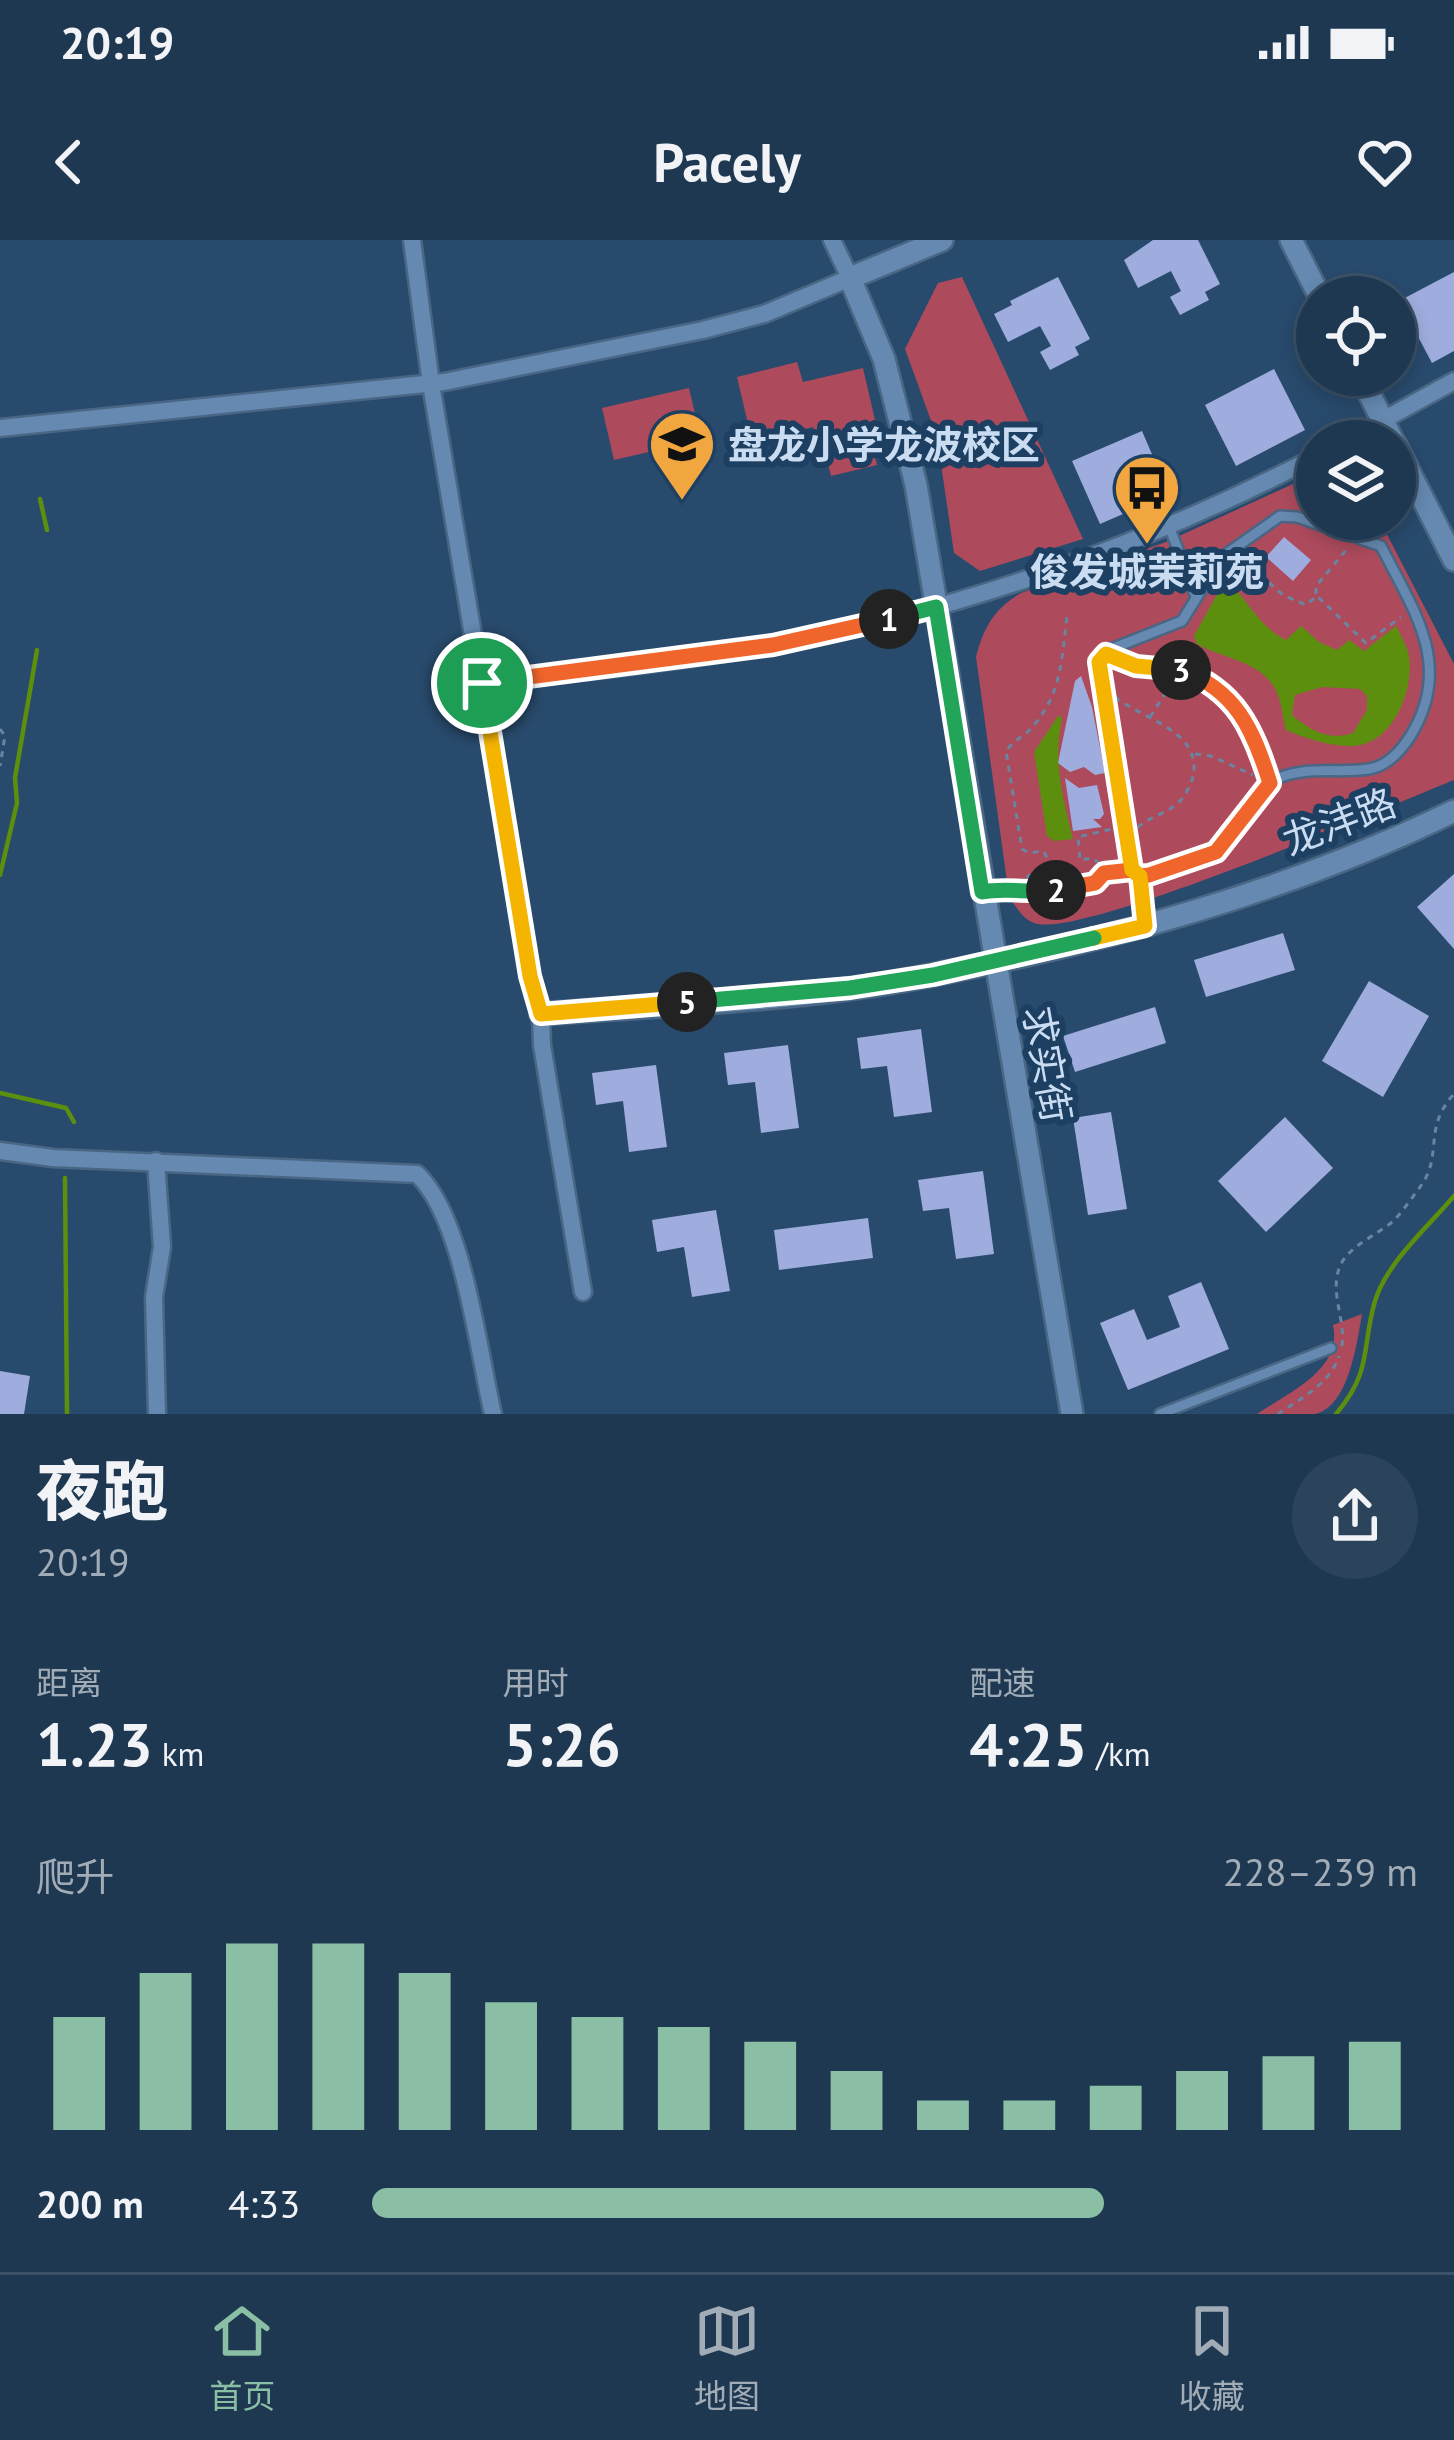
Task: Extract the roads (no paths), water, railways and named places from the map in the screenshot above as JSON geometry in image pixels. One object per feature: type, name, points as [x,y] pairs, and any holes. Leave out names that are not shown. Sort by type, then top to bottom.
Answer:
[{"type":"street","points":[[412,240],[431,383],[530,976],[541,1014],[542,1045],[583,1292]]},
{"type":"street","name":"求实街","points":[[832,240],[884,359],[904,428],[1072,1414]]},
{"type":"street","points":[[0,428],[431,383],[575,358],[764,314],[943,240]]},
{"type":"street","points":[[1291,240],[1309,276]]},
{"type":"street","points":[[1408,420],[1454,381]]},
{"type":"street","points":[[482,683],[773,645],[936,607],[1169,526],[1296,466]]},
{"type":"street","points":[[1416,486],[1454,560]]},
{"type":"street","name":"龙沣路","points":[[541,1014],[850,988],[933,975],[1145,926],[1310,872],[1454,812]]},
{"type":"street","points":[[0,1151],[53,1158],[417,1174],[432,1188],[451,1230],[493,1414]]},
{"type":"street","points":[[156,1161],[162,1247],[154,1297],[157,1414]]},
{"type":"lane","points":[[1136,873],[1216,852],[1270,783],[1326,770],[1374,769],[1391,760],[1407,742],[1431,683],[1432,659],[1381,546],[1280,515],[1222,557],[1182,621],[1106,654],[1099,662],[1145,926]]},
{"type":"lane","points":[[1169,526],[1196,596]]},
{"type":"lane","points":[[1106,654],[1136,666],[1180,670],[1201,678],[1234,704],[1255,736],[1270,783]]},
{"type":"lane","points":[[1160,1414],[1331,1348]]},
{"type":"waterway","points":[[40,499],[47,530]]},
{"type":"waterway","points":[[0,875],[17,803],[15,778],[37,650]]},
{"type":"waterway","points":[[0,1093],[66,1108],[74,1122]]},
{"type":"waterway","points":[[65,1178],[67,1414]]},
{"type":"waterway","points":[[1336,1414],[1361,1372],[1381,1287],[1398,1259],[1454,1196]]},
{"type":"place","name":"盘龙小学龙波校区","points":[[682,503]]},
{"type":"place","name":"俊发城茉莉苑","points":[[1147,547]]}]
